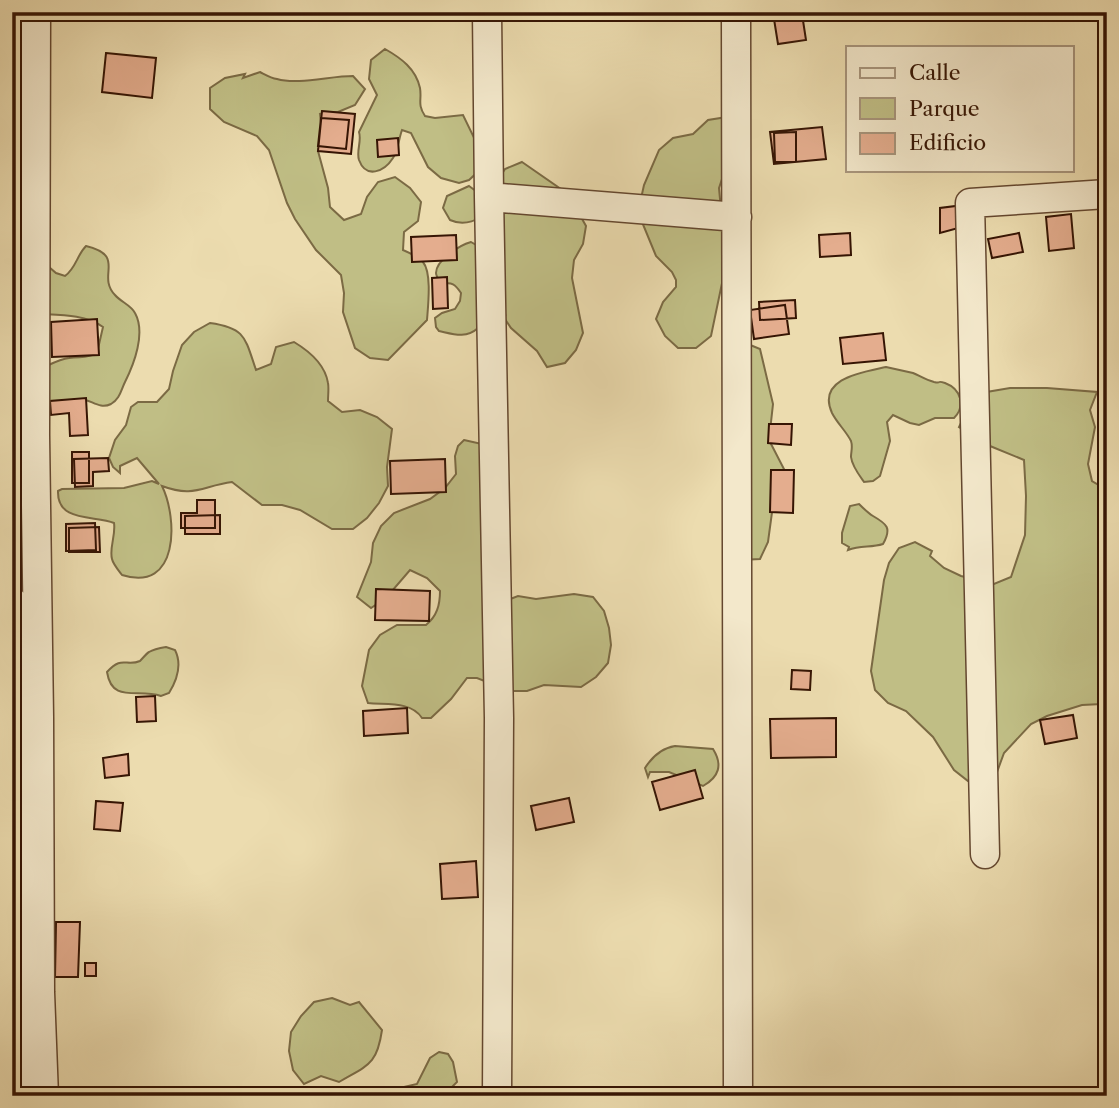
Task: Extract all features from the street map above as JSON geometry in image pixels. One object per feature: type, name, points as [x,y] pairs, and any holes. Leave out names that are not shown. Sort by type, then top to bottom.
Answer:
[{"type":"street","points":[[36,12],[24,435],[39,731],[40,992],[44,1096]]},
{"type":"street","points":[[487,12],[499,718],[497,1096]]},
{"type":"street","points":[[736,12],[738,1096]]},
{"type":"street","points":[[985,854],[970,203],[1107,194]]},
{"type":"street","points":[[489,197],[737,217]]},
{"type":"street","points":[[12,601],[19,1096]]},
{"type":"green space","points":[[15,12],[24,12],[49,267],[65,276],[86,246],[98,250],[108,261],[110,288],[133,310],[139,330],[138,348],[132,366],[114,402],[103,406],[84,399],[75,399],[42,419],[42,368],[62,359],[87,357],[97,353],[103,327],[82,318],[42,314],[21,406],[18,403]]},
{"type":"green space","points":[[385,49],[402,60],[415,75],[425,116],[435,118],[463,115],[480,150],[482,168],[469,180],[459,183],[441,178],[428,167],[411,133],[402,130],[395,155],[385,167],[370,171],[362,166],[358,157],[359,132],[377,95],[369,79],[371,60]]},
{"type":"green space","points":[[260,72],[285,81],[353,76],[365,89],[355,105],[338,112],[320,114],[322,132],[318,151],[330,207],[344,220],[361,214],[367,197],[378,182],[395,177],[410,188],[421,202],[418,221],[404,232],[403,250],[419,258],[426,267],[429,290],[427,320],[388,360],[370,358],[355,348],[343,312],[341,275],[316,250],[295,219],[269,150],[257,136],[224,122],[210,109],[210,88],[225,78],[245,74],[243,78]]},
{"type":"green space","points":[[727,117],[725,170],[719,188],[726,264],[711,336],[696,348],[678,348],[665,336],[656,319],[663,302],[676,287],[676,280],[656,256],[642,222],[640,203],[644,185],[659,150],[673,138],[693,134],[708,120]]},
{"type":"green space","points":[[522,162],[568,194],[586,226],[583,244],[574,260],[572,278],[583,333],[576,350],[565,363],[547,367],[537,351],[511,328],[500,312],[505,314],[494,282],[495,185],[505,169]]},
{"type":"green space","points":[[469,186],[484,197],[481,217],[466,223],[450,220],[443,208],[447,196]]},
{"type":"green space","points":[[471,242],[483,249],[478,328],[464,335],[439,331],[435,318],[455,309],[461,293],[453,284],[442,284],[436,274],[437,268],[449,254]]},
{"type":"green space","points":[[210,323],[231,328],[242,336],[256,370],[271,364],[276,347],[294,342],[311,354],[326,376],[328,401],[342,412],[360,410],[377,417],[392,429],[387,467],[388,486],[367,518],[353,529],[332,529],[300,510],[282,505],[262,505],[232,482],[190,491],[162,486],[171,516],[169,550],[164,563],[155,573],[141,578],[122,575],[111,555],[114,523],[70,513],[59,501],[58,491],[124,488],[152,481],[159,484],[137,458],[120,466],[120,473],[109,458],[115,440],[126,425],[131,407],[138,402],[157,402],[169,389],[182,345],[194,332]]},
{"type":"green space","points":[[743,342],[760,349],[773,404],[769,440],[785,471],[773,505],[768,542],[760,559],[741,560]]},
{"type":"green space","points":[[886,367],[942,382],[955,389],[961,403],[954,418],[935,418],[919,425],[893,415],[887,422],[890,441],[880,476],[873,481],[864,482],[851,457],[851,441],[832,413],[829,401],[836,384],[866,371]]},
{"type":"green space","points":[[1010,388],[1097,392],[1090,410],[1095,427],[1088,464],[1092,481],[1107,490],[1107,706],[1082,705],[1031,724],[1004,753],[988,788],[968,781],[954,770],[933,737],[906,711],[888,703],[875,690],[871,671],[884,580],[889,563],[899,548],[915,542],[932,551],[930,556],[944,568],[961,576],[994,584],[1011,577],[1025,535],[1024,460],[990,446],[959,427],[975,394]]},
{"type":"green space","points":[[464,440],[482,444],[500,603],[518,596],[536,599],[574,594],[593,597],[604,611],[611,645],[608,663],[596,677],[581,687],[544,685],[527,691],[510,691],[477,678],[467,678],[451,699],[431,718],[422,718],[405,706],[368,703],[362,686],[369,650],[380,635],[397,625],[426,625],[437,610],[440,591],[427,578],[410,570],[386,598],[371,608],[357,597],[371,562],[373,543],[381,526],[394,513],[430,499],[445,488],[456,474],[455,456],[458,446]]},
{"type":"green space","points":[[859,504],[885,524],[887,534],[883,544],[848,550],[849,547],[842,543],[842,533],[850,506]]},
{"type":"green space","points":[[166,647],[175,650],[178,661],[176,677],[169,693],[161,696],[127,693],[114,688],[107,672],[112,667],[120,663],[140,661],[151,651]]},
{"type":"green space","points":[[675,746],[713,749],[718,760],[718,770],[713,779],[703,786],[669,772],[650,772],[648,777],[645,768],[651,760],[662,751]]},
{"type":"green space","points":[[332,998],[350,1005],[359,1002],[382,1030],[380,1042],[370,1063],[339,1082],[321,1076],[304,1084],[293,1070],[289,1051],[291,1032],[314,1002]]},
{"type":"green space","points":[[439,1052],[448,1054],[453,1062],[457,1082],[443,1096],[382,1096],[387,1091],[417,1084],[430,1058]]},
{"type":"building","points":[[802,14],[806,40],[778,44],[774,19]]},
{"type":"building","points":[[106,53],[156,58],[152,98],[102,92]]},
{"type":"building","points":[[322,111],[355,114],[351,154],[318,151]]},
{"type":"building","points":[[321,118],[349,120],[346,149],[318,146]]},
{"type":"building","points":[[822,127],[826,159],[774,164],[770,132]]},
{"type":"building","points":[[796,132],[796,162],[775,162],[774,133]]},
{"type":"building","points":[[398,138],[399,155],[378,157],[377,140]]},
{"type":"building","points":[[964,205],[962,227],[940,233],[940,208]]},
{"type":"building","points":[[1071,214],[1074,248],[1049,251],[1046,217]]},
{"type":"building","points":[[850,233],[851,255],[820,257],[819,235]]},
{"type":"building","points":[[1019,233],[1023,252],[992,258],[988,239]]},
{"type":"building","points":[[456,235],[457,260],[412,262],[411,237]]},
{"type":"building","points":[[447,277],[448,308],[433,309],[432,278]]},
{"type":"building","points":[[795,300],[796,318],[760,320],[759,302]]},
{"type":"building","points":[[785,305],[789,334],[754,339],[750,310]]},
{"type":"building","points":[[97,319],[99,355],[52,357],[51,322]]},
{"type":"building","points":[[883,333],[886,360],[843,364],[840,338]]},
{"type":"building","points":[[86,398],[88,435],[70,436],[69,413],[51,415],[50,401]]},
{"type":"building","points":[[769,424],[792,424],[791,445],[768,443]]},
{"type":"building","points":[[72,452],[89,452],[89,483],[72,483]]},
{"type":"building","points":[[108,458],[109,471],[93,472],[93,486],[75,487],[74,459]]},
{"type":"building","points":[[445,459],[446,492],[391,494],[390,461]]},
{"type":"building","points":[[771,470],[794,470],[793,513],[770,512]]},
{"type":"building","points":[[197,500],[215,500],[215,528],[181,528],[181,513],[197,513]]},
{"type":"building","points":[[220,515],[220,534],[185,534],[185,516]]},
{"type":"building","points":[[95,523],[96,550],[66,551],[66,524]]},
{"type":"building","points":[[99,527],[100,552],[69,552],[69,528]]},
{"type":"building","points":[[376,589],[430,591],[429,621],[375,620]]},
{"type":"building","points":[[792,670],[811,671],[810,690],[791,689]]},
{"type":"building","points":[[155,696],[156,721],[137,722],[136,697]]},
{"type":"building","points":[[407,708],[408,733],[364,736],[363,711]]},
{"type":"building","points":[[1073,715],[1077,738],[1045,744],[1040,720]]},
{"type":"building","points":[[836,718],[836,757],[771,758],[770,719]]},
{"type":"building","points":[[128,754],[129,775],[105,778],[103,758]]},
{"type":"building","points":[[695,770],[703,798],[660,810],[652,782]]},
{"type":"building","points":[[569,798],[574,822],[536,830],[531,806]]},
{"type":"building","points":[[96,801],[123,803],[120,831],[94,829]]},
{"type":"building","points":[[476,861],[478,897],[442,899],[440,864]]},
{"type":"building","points":[[56,922],[80,922],[78,977],[55,977]]},
{"type":"building","points":[[85,963],[96,963],[96,976],[85,976]]},
{"type":"building","points":[[335,1087],[336,1096],[291,1096],[290,1089]]}]
